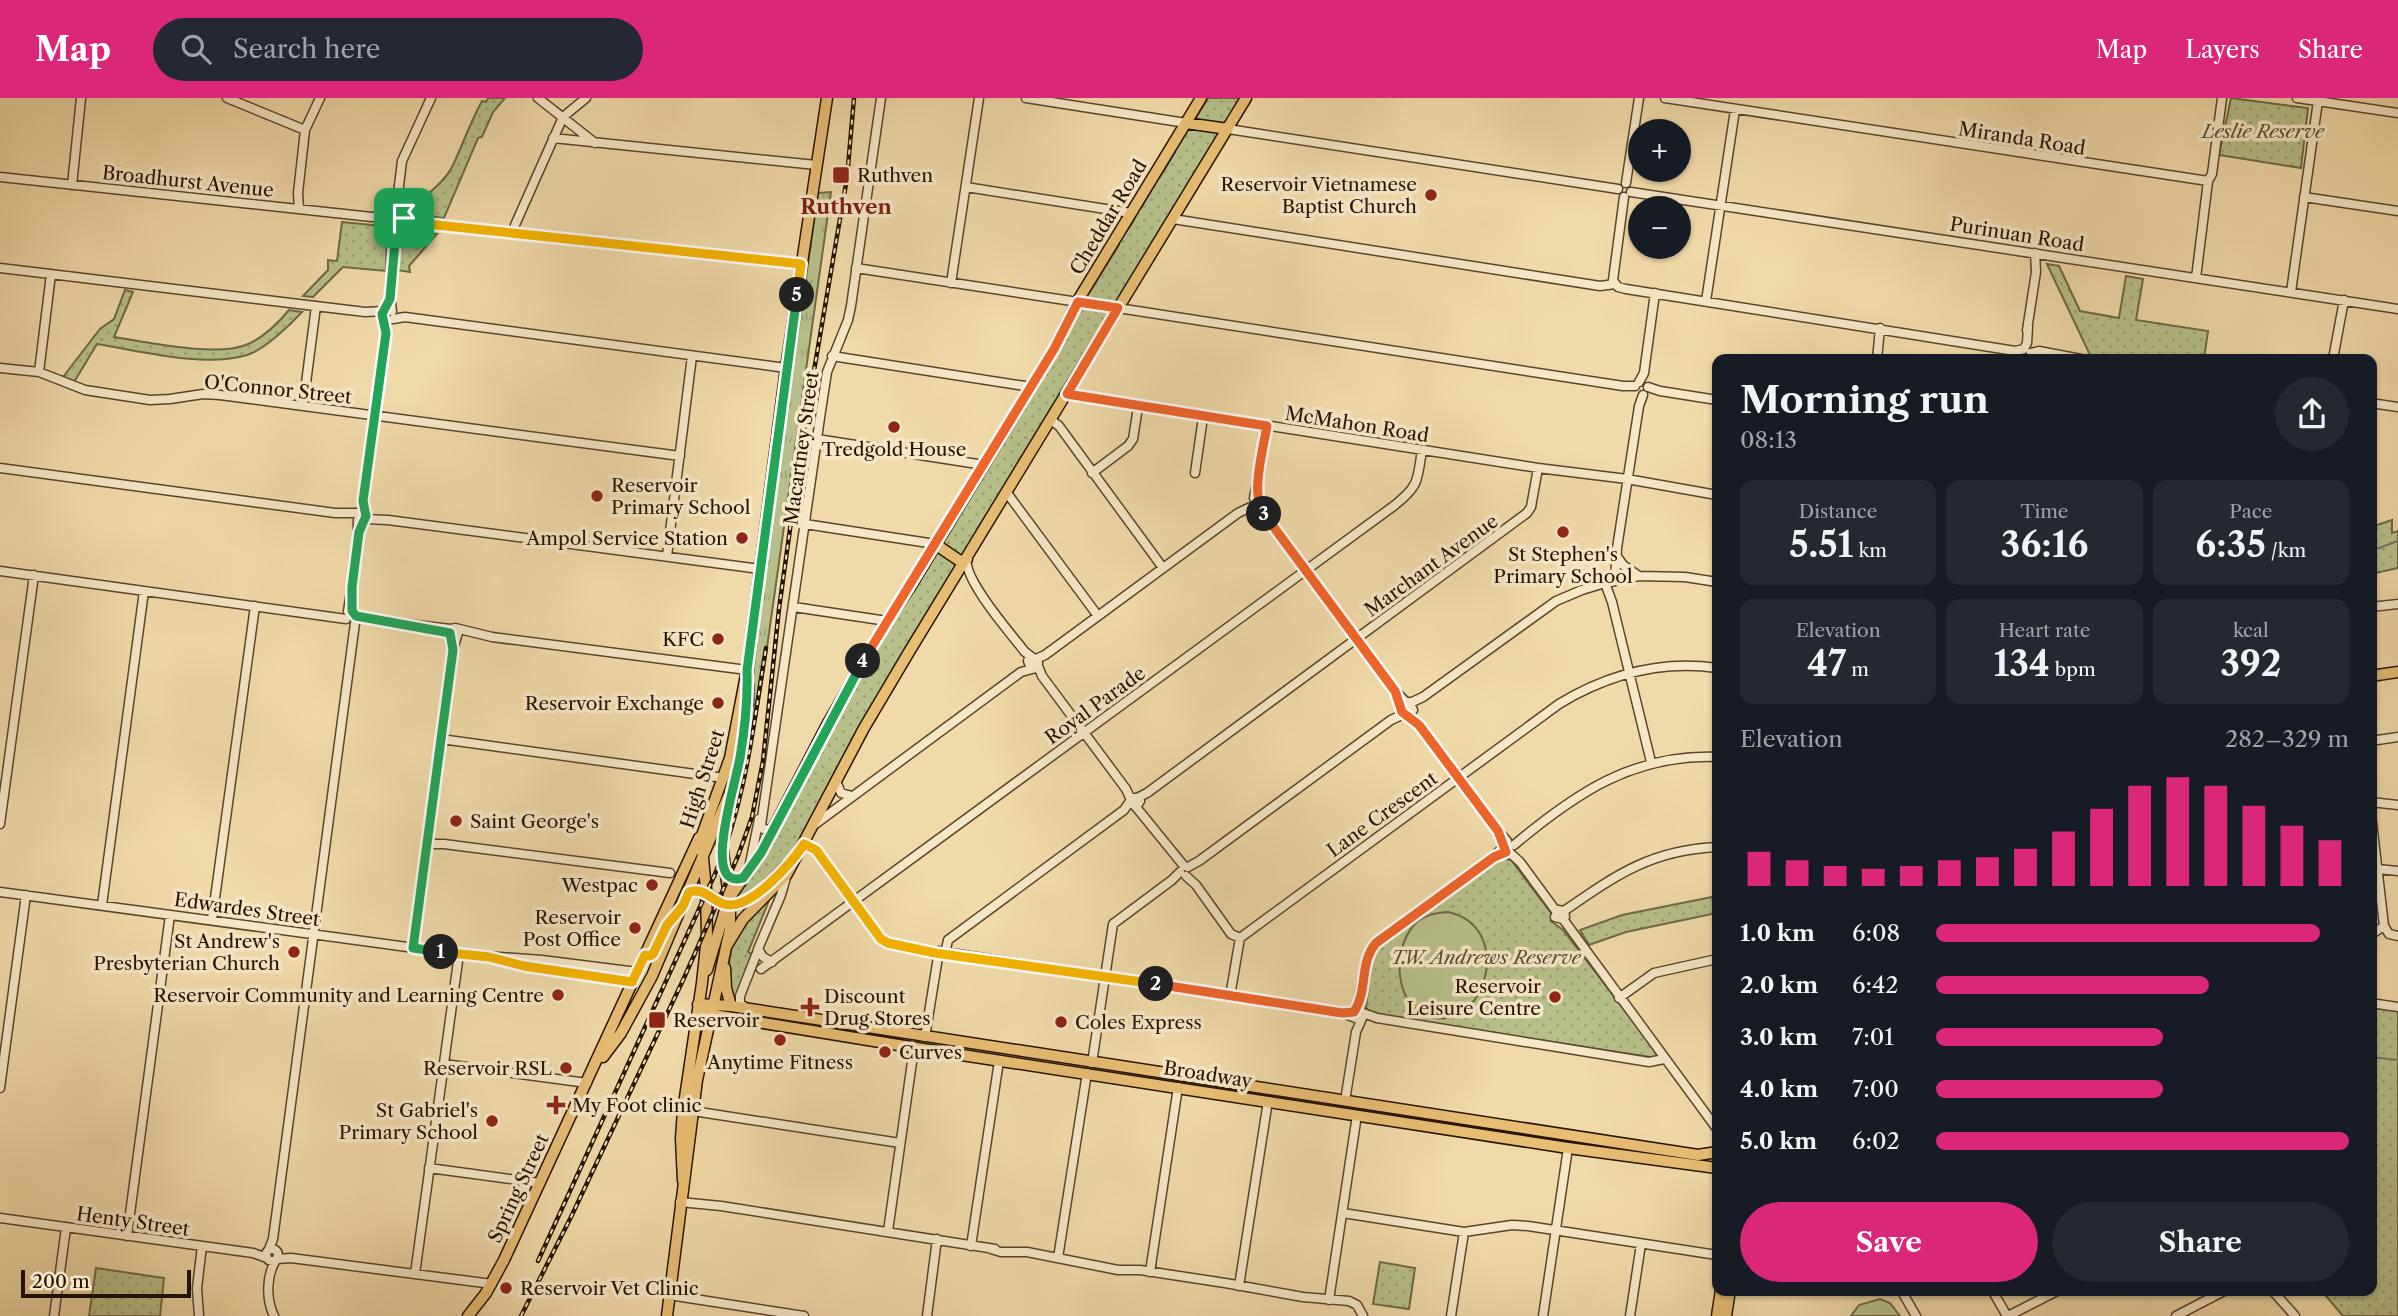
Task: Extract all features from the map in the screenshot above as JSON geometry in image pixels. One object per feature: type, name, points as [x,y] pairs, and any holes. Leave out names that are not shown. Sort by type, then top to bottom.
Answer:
[{"type":"main road","name":"High Street","points":[[667,1316],[707,930],[707,894],[700,841],[734,744],[747,670],[786,368],[827,98]]},
{"type":"main road","name":"Cheddar Road","points":[[728,902],[761,853],[827,725],[887,621],[1054,349],[1078,302],[1201,98]]},
{"type":"main road","points":[[731,1006],[726,985],[726,948],[741,921],[787,874],[883,695],[1247,98]]},
{"type":"main road","points":[[1186,122],[1228,129]]},
{"type":"main road","points":[[1078,302],[1118,308]]},
{"type":"main road","points":[[935,544],[960,561],[967,559]]},
{"type":"main road","name":"High Street","points":[[685,1135],[693,1111],[711,1009],[731,922],[722,844],[748,701],[747,670]]},
{"type":"main road","points":[[2377,673],[2398,671]]},
{"type":"main road","name":"Spring Street","points":[[468,1316],[490,1287],[593,1070],[650,980],[736,777]]},
{"type":"main road","name":"Spring Street","points":[[611,1040],[635,977],[704,828]]},
{"type":"main road","points":[[686,869],[702,857],[710,856],[718,860],[734,879],[746,874]]},
{"type":"main road","points":[[688,894],[697,891],[739,904],[753,896],[795,858]]},
{"type":"main road","name":"High Street","points":[[702,983],[728,902]]},
{"type":"main road","points":[[645,955],[653,954],[667,925],[683,906]]},
{"type":"main road","points":[[635,977],[650,980]]},
{"type":"main road","name":"Broadway","points":[[698,1005],[783,1026],[919,1049],[1178,1087],[1214,1087],[1345,1101],[1568,1148],[1712,1167]]},
{"type":"main road","name":"Broadway","points":[[711,1009],[731,1006],[746,1008],[1047,1055],[1214,1087],[1268,1101],[1357,1115],[1424,1119],[1698,1155],[1712,1153]]},
{"type":"main road","points":[[783,1026],[785,1015]]},
{"type":"main road","points":[[919,1049],[920,1036]]},
{"type":"main road","points":[[1045,1067],[1047,1055]]},
{"type":"main road","points":[[1624,1144],[1629,1156]]},
{"type":"main road","points":[[1717,1316],[1720,1296]]},
{"type":"main road","points":[[1726,1316],[1729,1296]]},
{"type":"street","points":[[72,184],[81,98]]},
{"type":"street","points":[[227,98],[305,130]]},
{"type":"street","points":[[296,209],[305,130],[320,98]]},
{"type":"street","points":[[274,1316],[268,1300],[273,1239],[352,640],[352,587],[390,299],[402,161],[431,98]]},
{"type":"street","points":[[538,98],[595,143]]},
{"type":"street","points":[[514,233],[515,225],[563,117],[586,98]]},
{"type":"street","name":"Macartney Street","points":[[773,830],[761,827],[817,439],[827,372],[848,320],[881,98]]},
{"type":"street","points":[[951,283],[979,98]]},
{"type":"street","points":[[1026,98],[1186,122]]},
{"type":"street","points":[[1626,183],[1639,98]]},
{"type":"street","name":"Miranda Road","points":[[1665,98],[2206,180]]},
{"type":"street","points":[[2194,277],[2206,204],[2206,180],[2212,162],[2222,98]]},
{"type":"street","points":[[2297,98],[2398,113]]},
{"type":"street","points":[[2290,292],[2318,101]]},
{"type":"street","points":[[1706,301],[1735,110]]},
{"type":"street","points":[[1228,129],[1618,189]]},
{"type":"street","points":[[554,138],[816,165]]},
{"type":"street","name":"Broadhurst Avenue","points":[[0,177],[801,264]]},
{"type":"street","points":[[1626,183],[1620,184],[1618,194],[1627,195]]},
{"type":"street","points":[[1614,282],[1627,195],[1631,188],[1626,183]]},
{"type":"street","points":[[966,187],[1131,213]]},
{"type":"street","name":"Purinuan Road","points":[[1627,195],[1720,205],[2398,309]]},
{"type":"street","points":[[2304,197],[2398,211]]},
{"type":"street","points":[[1173,219],[1592,284],[1614,282],[1621,288],[2050,354]]},
{"type":"street","points":[[2031,352],[2028,327],[2039,254]]},
{"type":"street","points":[[0,268],[405,317],[786,368]]},
{"type":"street","points":[[856,268],[1078,302]]},
{"type":"street","points":[[39,372],[51,274]]},
{"type":"street","points":[[1651,762],[1612,602],[1612,581],[1656,293]]},
{"type":"street","points":[[2334,354],[2342,300]]},
{"type":"street","points":[[303,406],[316,306]]},
{"type":"street","points":[[1118,308],[1712,399]]},
{"type":"street","points":[[1878,354],[1882,328]]},
{"type":"street","points":[[667,556],[692,356]]},
{"type":"street","points":[[832,356],[1031,387]]},
{"type":"street","name":"O'Connor Street","points":[[0,368],[39,372],[85,390],[150,400],[170,400],[203,394],[680,456]]},
{"type":"street","name":"McMahon Road","points":[[1067,394],[1712,494]]},
{"type":"street","points":[[2377,404],[2398,407]]},
{"type":"street","points":[[1092,473],[1128,446],[1133,439],[1138,407]]},
{"type":"street","points":[[1195,472],[1203,416]]},
{"type":"street","points":[[1051,420],[1059,426],[1163,569]]},
{"type":"street","points":[[1267,426],[1257,503],[1712,1123]]},
{"type":"street","points":[[817,439],[984,465]]},
{"type":"street","name":"Royal Parade","points":[[761,969],[1412,492],[1416,485],[1422,450]]},
{"type":"street","points":[[0,468],[760,569]]},
{"type":"street","name":"Marchant Avenue","points":[[1135,802],[1527,513],[1531,507],[1538,468]]},
{"type":"street","points":[[1007,493],[1098,616]]},
{"type":"street","points":[[814,825],[1238,513],[1257,503]]},
{"type":"street","points":[[805,524],[935,544]]},
{"type":"street","points":[[1616,555],[1623,565],[1639,576]]},
{"type":"street","points":[[967,559],[968,570],[977,586],[1033,664],[1231,934],[1240,938],[1230,996]]},
{"type":"street","points":[[0,571],[747,670]]},
{"type":"street","points":[[956,576],[965,575],[977,586]]},
{"type":"street","points":[[0,824],[34,576]]},
{"type":"street","points":[[1092,1063],[1114,925],[1556,601],[1612,581],[1639,576],[1685,577],[1712,581]]},
{"type":"street","points":[[102,905],[144,591]]},
{"type":"street","points":[[2377,606],[2398,604]]},
{"type":"street","points":[[212,920],[255,606]]},
{"type":"street","points":[[794,607],[887,621]]},
{"type":"street","points":[[413,948],[455,633]]},
{"type":"street","name":"Lane Crescent","points":[[1240,938],[1584,688],[1629,672],[1680,665],[1712,668]]},
{"type":"street","points":[[2377,740],[2398,737]]},
{"type":"street","points":[[441,741],[724,778]]},
{"type":"street","points":[[1345,1101],[1366,961],[1376,943],[1590,788],[1651,762],[1692,756],[1712,757]]},
{"type":"street","points":[[836,781],[841,793],[852,796]]},
{"type":"street","points":[[920,1036],[935,969],[948,940],[1135,802]]},
{"type":"street","points":[[2377,803],[2398,805]]},
{"type":"street","name":"Macartney Street","points":[[746,874],[755,831],[764,807]]},
{"type":"street","points":[[428,841],[670,873]]},
{"type":"street","points":[[804,844],[816,850],[881,939],[888,943],[1649,1062],[1664,1059]]},
{"type":"street","points":[[1561,914],[1628,869],[1661,856],[1693,848],[1712,847]]},
{"type":"street","points":[[2377,861],[2390,932]]},
{"type":"street","points":[[2378,869],[2398,871]]},
{"type":"street","points":[[746,1008],[741,1004],[740,995],[787,874]]},
{"type":"street","name":"Edwardes Street","points":[[0,892],[489,957],[524,966],[635,977]]},
{"type":"street","points":[[0,1088],[26,895]]},
{"type":"street","points":[[127,1236],[170,915]]},
{"type":"street","points":[[758,950],[762,957],[772,962]]},
{"type":"street","points":[[415,1274],[459,954]]},
{"type":"street","points":[[1619,998],[1654,973],[1712,960]]},
{"type":"street","points":[[2377,1004],[2398,1007]]},
{"type":"street","points":[[886,1231],[919,1049]]},
{"type":"street","points":[[1640,1059],[1658,1049]]},
{"type":"street","points":[[971,1245],[999,1061]]},
{"type":"street","points":[[444,1064],[587,1083]]},
{"type":"street","points":[[1058,1258],[1087,1073]]},
{"type":"street","points":[[1150,1272],[1178,1087]]},
{"type":"street","points":[[1239,1286],[1268,1101]]},
{"type":"street","points":[[693,1111],[900,1143]]},
{"type":"street","points":[[1334,1301],[1357,1115]]},
{"type":"street","points":[[1543,1316],[1568,1148]]},
{"type":"street","points":[[429,1168],[540,1183]]},
{"type":"street","points":[[681,1200],[941,1239],[958,1245],[1001,1252],[1027,1252],[1109,1267],[1334,1301],[1349,1301],[1359,1311]]},
{"type":"street","points":[[1343,1213],[1464,1232],[1513,1225],[1712,1254]]},
{"type":"street","name":"Henty Street","points":[[3,1219],[272,1255]]},
{"type":"street","points":[[54,1316],[66,1228]]},
{"type":"street","points":[[1451,1316],[1464,1232]]},
{"type":"street","points":[[928,1316],[941,1239]]},
{"type":"street","points":[[1630,1316],[1641,1244]]},
{"type":"street","points":[[200,1316],[197,1288],[202,1246]]},
{"type":"street","points":[[272,1255],[472,1281],[490,1287]]},
{"type":"street","points":[[669,1295],[804,1316]]},
{"type":"street","points":[[1904,1296],[1916,1316]]},
{"type":"street","points":[[1995,1296],[2007,1316],[2047,1296]]},
{"type":"street","points":[[2176,1316],[2215,1296]]},
{"type":"street","points":[[2277,1296],[2295,1316]]},
{"type":"green space","points":[[488,98],[505,98],[493,112],[482,137],[478,138],[444,218],[408,214],[407,212],[449,172],[482,101],[486,102]]},
{"type":"green space","points":[[1208,98],[1243,98],[1226,124],[1194,121]]},
{"type":"green space","name":"Leslie Reserve","points":[[2231,98],[2308,108],[2301,168],[2219,155]]},
{"type":"green space","points":[[1188,127],[1218,132],[1220,135],[1118,303],[1087,300],[1084,298],[1119,245],[1117,241],[1133,222],[1137,208],[1141,208],[1155,184],[1156,177],[1160,177]]},
{"type":"green space","points":[[831,192],[758,706],[754,705],[751,697],[762,589],[818,193]]},
{"type":"green space","points":[[342,222],[382,226],[387,233],[386,271],[343,267],[313,297],[303,296],[328,270],[328,260],[337,261]]},
{"type":"green space","points":[[407,230],[437,234],[409,266],[410,272],[397,270],[399,239]]},
{"type":"green space","points":[[2047,264],[2059,266],[2080,311],[2119,318],[2126,276],[2143,279],[2136,320],[2208,331],[2205,354],[2090,354]]},
{"type":"green space","points":[[125,290],[133,292],[114,337],[182,348],[235,348],[260,338],[289,310],[302,312],[269,343],[247,355],[230,359],[193,359],[97,344],[74,382],[63,377],[100,329],[114,319]]},
{"type":"green space","points":[[1080,306],[1112,313],[964,559],[941,541]]},
{"type":"green space","points":[[2392,520],[2392,533],[2398,531],[2398,568],[2377,573],[2377,525]]},
{"type":"green space","points":[[936,550],[957,565],[799,842],[787,860],[763,885],[734,901],[854,684]]},
{"type":"green space","name":"T.W. Andrews Reserve","points":[[1501,858],[1511,860],[1551,913],[1551,921],[1563,930],[1659,1055],[1656,1058],[1371,1014],[1366,1007],[1373,954],[1382,941]]},
{"type":"green space","points":[[1712,897],[1712,914],[1626,932],[1589,945],[1580,930],[1622,915]]},
{"type":"green space","points":[[770,898],[748,952],[752,954],[737,1003],[732,1001],[730,982],[729,966],[733,943],[746,923]]},
{"type":"green space","points":[[1448,912],[1468,921],[1481,936],[1486,954],[1486,973],[1480,992],[1469,1007],[1453,1016],[1435,1018],[1411,1005],[1400,979],[1400,965],[1406,937],[1414,925],[1430,915]]},
{"type":"green space","points":[[2377,1008],[2398,1011],[2398,1316],[2343,1316],[2326,1296],[2377,1296]]},
{"type":"green space","points":[[1431,1118],[1615,1146],[1623,1152],[1469,1128]]},
{"type":"green space","points":[[1380,1262],[1415,1268],[1409,1309],[1373,1304]]},
{"type":"green space","points":[[96,1268],[164,1278],[160,1316],[89,1316]]},
{"type":"green space","points":[[1880,1299],[1890,1303],[1900,1316],[1851,1316],[1859,1305]]},
{"type":"waterway","points":[[2377,549],[2398,541]]},
{"type":"waterway","points":[[2377,1058],[2398,1060]]},
{"type":"railway","points":[[521,1316],[684,978],[738,856],[752,817],[763,761],[779,609],[803,435],[847,178],[854,98]]},
{"type":"railway","points":[[538,1261],[726,846],[747,763],[766,648]]},
{"type":"place","name":"Ruthven","points":[[841,175]]},
{"type":"place","name":"Reservoir Vietnamese Baptist Church","points":[[1431,195]]},
{"type":"place","name":"Tredgold House","points":[[894,427]]},
{"type":"place","name":"Reservoir Primary School","points":[[597,496]]},
{"type":"place","name":"St Stephen's Primary School","points":[[1563,532]]},
{"type":"place","name":"Ampol Service Station","points":[[742,538]]},
{"type":"place","name":"KFC","points":[[718,639]]},
{"type":"place","name":"Reservoir Exchange","points":[[718,703]]},
{"type":"place","name":"Saint George's","points":[[456,821]]},
{"type":"place","name":"Westpac","points":[[652,885]]},
{"type":"place","name":"Reservoir Post Office","points":[[635,928]]},
{"type":"place","name":"St Andrew's Presbyterian Church","points":[[294,952]]},
{"type":"place","name":"Reservoir Community and Learning Centre","points":[[558,995]]},
{"type":"place","name":"Reservoir Leisure Centre","points":[[1555,997]]},
{"type":"place","name":"Discount Drug Stores","points":[[810,1007]]},
{"type":"place","name":"Reservoir","points":[[657,1020]]},
{"type":"place","name":"Coles Express","points":[[1061,1022]]},
{"type":"place","name":"Anytime Fitness","points":[[780,1040]]},
{"type":"place","name":"Curves","points":[[885,1052]]},
{"type":"place","name":"Reservoir RSL","points":[[566,1068]]},
{"type":"place","name":"My Foot clinic","points":[[556,1105]]},
{"type":"place","name":"St Gabriel's Primary School","points":[[492,1121]]},
{"type":"place","name":"Reservoir Vet Clinic","points":[[506,1288]]},
{"type":"district","name":"Ruthven","points":[[846,207]]},
{"type":"route","points":[[404,218],[418,223],[801,264],[747,670],[748,701],[745,726],[722,844],[725,872],[730,877],[743,878],[761,853],[851,682],[1054,349],[1078,302],[1118,308],[1067,394],[1267,426],[1258,488],[1260,508],[1395,691],[1402,712],[1419,725],[1498,831],[1506,852],[1494,857],[1376,943],[1366,961],[1360,999],[1354,1012],[1342,1013],[957,954],[935,953],[888,943],[881,939],[816,850],[804,844],[795,858],[767,885],[741,903],[727,904],[702,892],[689,892],[683,906],[667,925],[653,954],[645,955],[632,982],[524,966],[489,957],[413,948],[453,650],[452,636],[435,629],[356,616],[352,611],[352,587],[359,532],[366,516],[363,501],[386,333],[382,314],[390,299],[395,242],[404,218]]}]
